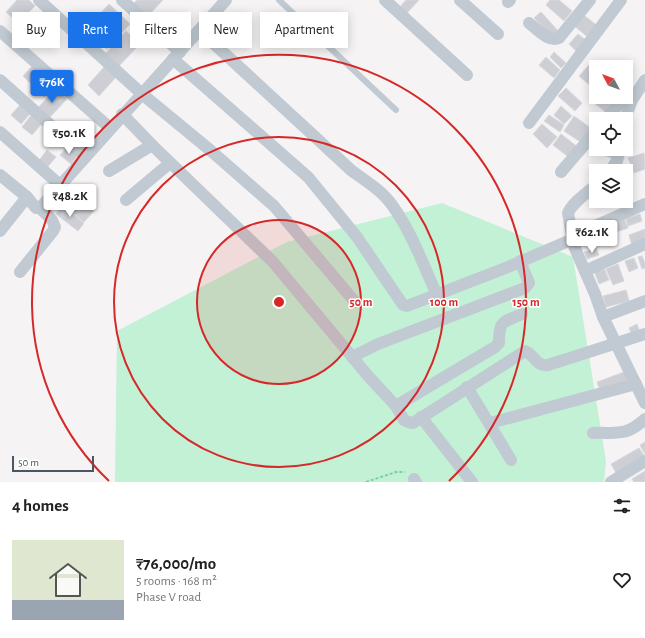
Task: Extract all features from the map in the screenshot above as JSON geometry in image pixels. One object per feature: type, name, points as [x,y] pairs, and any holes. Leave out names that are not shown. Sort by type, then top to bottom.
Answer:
[{"type":"street","points":[[39,0],[142,94],[210,150],[274,206],[355,302]]},
{"type":"street","points":[[122,0],[176,56],[308,177],[357,238],[402,304],[407,306],[436,293],[520,261],[645,204]]},
{"type":"street","points":[[215,12],[226,0]]},
{"type":"street","points":[[385,0],[466,75]]},
{"type":"street","points":[[460,0],[498,34]]},
{"type":"street","points":[[529,23],[549,38],[556,40],[560,38],[590,0]]},
{"type":"street","points":[[529,123],[621,0]]},
{"type":"street","points":[[40,208],[122,114],[142,94],[199,30]]},
{"type":"street","points":[[0,31],[110,128]]},
{"type":"street","points":[[219,48],[352,171],[377,189],[392,204],[408,231],[436,293]]},
{"type":"street","points":[[633,89],[645,74]]},
{"type":"street","points":[[0,80],[85,156]]},
{"type":"street","points":[[628,112],[632,100],[645,80]]},
{"type":"street","points":[[612,112],[620,104]]},
{"type":"street","points":[[122,114],[273,262],[369,377],[396,406],[404,420],[408,422],[413,422],[525,351],[529,352],[537,363],[542,366],[645,334]]},
{"type":"street","points":[[0,132],[60,185]]},
{"type":"street","points":[[561,172],[589,139]]},
{"type":"street","points":[[109,172],[152,145]]},
{"type":"street","points":[[126,200],[170,162]]},
{"type":"street","points":[[0,175],[27,197],[36,208],[40,208],[52,220],[55,227],[20,272]]},
{"type":"street","points":[[589,191],[570,209],[568,213],[574,246],[615,344],[640,387],[645,403]]},
{"type":"street","points":[[0,231],[27,197]]},
{"type":"street","points":[[584,271],[645,244]]},
{"type":"street","points":[[352,357],[378,344],[513,294],[525,288],[529,283],[520,261]]},
{"type":"street","points":[[396,406],[495,347],[499,343],[499,329],[502,324],[523,318],[513,294]]},
{"type":"street","points":[[603,317],[645,301]]},
{"type":"street","points":[[467,387],[511,460]]},
{"type":"street","points":[[490,423],[640,387]]},
{"type":"street","points":[[421,417],[472,482]]},
{"type":"street","points":[[593,433],[627,432],[645,419]]},
{"type":"street","points":[[616,481],[645,461]]},
{"type":"lane","points":[[279,0],[396,110]]},
{"type":"path","points":[[366,482],[402,471],[406,472],[415,481]]},
{"type":"green space","points":[[442,203],[573,257],[606,461],[604,482],[115,482],[117,331],[287,242]]},
{"type":"building","points":[[17,0],[29,0],[35,6],[29,12],[12,12],[12,18],[6,12]]},
{"type":"building","points":[[137,0],[163,0],[152,12],[142,12],[133,4]]},
{"type":"building","points":[[406,0],[419,0],[406,14],[399,8]]},
{"type":"building","points":[[550,0],[559,0],[572,11],[564,21],[546,5]]},
{"type":"building","points":[[109,4],[117,12],[102,12]]},
{"type":"building","points":[[541,12],[559,32],[553,37],[534,18]]},
{"type":"building","points":[[581,13],[599,27],[590,39],[572,24]]},
{"type":"building","points":[[122,16],[130,24],[122,33]]},
{"type":"building","points":[[126,31],[130,35],[130,48],[136,48],[119,66],[105,54],[110,48],[122,48],[122,35]]},
{"type":"building","points":[[578,34],[587,41],[577,52],[569,44]]},
{"type":"building","points":[[554,52],[566,63],[561,68],[550,57]]},
{"type":"building","points":[[546,57],[560,70],[554,78],[539,65]]},
{"type":"building","points":[[34,64],[56,84],[44,97],[23,76]]},
{"type":"building","points":[[589,65],[589,85],[579,76]]},
{"type":"building","points":[[105,66],[117,76],[99,96],[88,85]]},
{"type":"building","points":[[566,88],[582,103],[575,111],[558,96]]},
{"type":"building","points":[[55,89],[67,99],[48,119],[37,109]]},
{"type":"building","points":[[595,104],[614,104],[608,112]]},
{"type":"building","points":[[20,105],[30,114],[21,124],[11,115]]},
{"type":"building","points":[[561,106],[572,116],[564,124],[554,115]]},
{"type":"building","points":[[33,113],[43,122],[32,135],[22,127]]},
{"type":"building","points":[[549,115],[564,125],[560,132],[544,121]]},
{"type":"building","points":[[574,116],[589,127],[589,133],[582,143],[564,131]]},
{"type":"building","points":[[542,124],[557,137],[547,148],[533,134]]},
{"type":"building","points":[[561,134],[579,148],[571,159],[553,145]]},
{"type":"building","points":[[68,146],[78,155],[71,164],[60,155]]},
{"type":"building","points":[[47,150],[56,157],[45,170],[37,163]]},
{"type":"building","points":[[644,153],[645,169],[634,173],[633,164],[630,164],[628,158]]},
{"type":"building","points":[[606,156],[615,156],[614,159]]},
{"type":"building","points":[[71,191],[94,211],[84,222],[61,203]]},
{"type":"building","points":[[63,205],[84,223],[78,231],[56,214]]},
{"type":"building","points":[[640,214],[642,221],[628,226],[626,219]]},
{"type":"building","points":[[624,218],[628,228],[616,232],[613,223]]},
{"type":"building","points":[[598,228],[603,241],[588,246],[584,234]]},
{"type":"building","points":[[645,229],[645,241],[632,246],[629,235]]},
{"type":"building","points":[[596,248],[599,255],[587,259],[584,252]]},
{"type":"building","points":[[642,256],[645,263],[645,268],[642,269],[638,257]]},
{"type":"building","points":[[634,258],[638,268],[629,272],[625,261]]},
{"type":"building","points":[[618,264],[624,281],[613,285],[606,269]]},
{"type":"building","points":[[604,268],[609,280],[599,284],[594,271]]},
{"type":"building","points":[[626,290],[629,301],[606,307],[603,296]]},
{"type":"building","points":[[637,324],[641,335],[633,337],[629,328]]},
{"type":"building","points":[[624,372],[628,382],[601,393],[597,382]]},
{"type":"building","points":[[645,442],[645,454],[640,445]]},
{"type":"building","points":[[639,448],[645,457],[616,473],[611,464]]},
{"type":"building","points":[[645,471],[645,482],[634,482],[632,479]]}]
